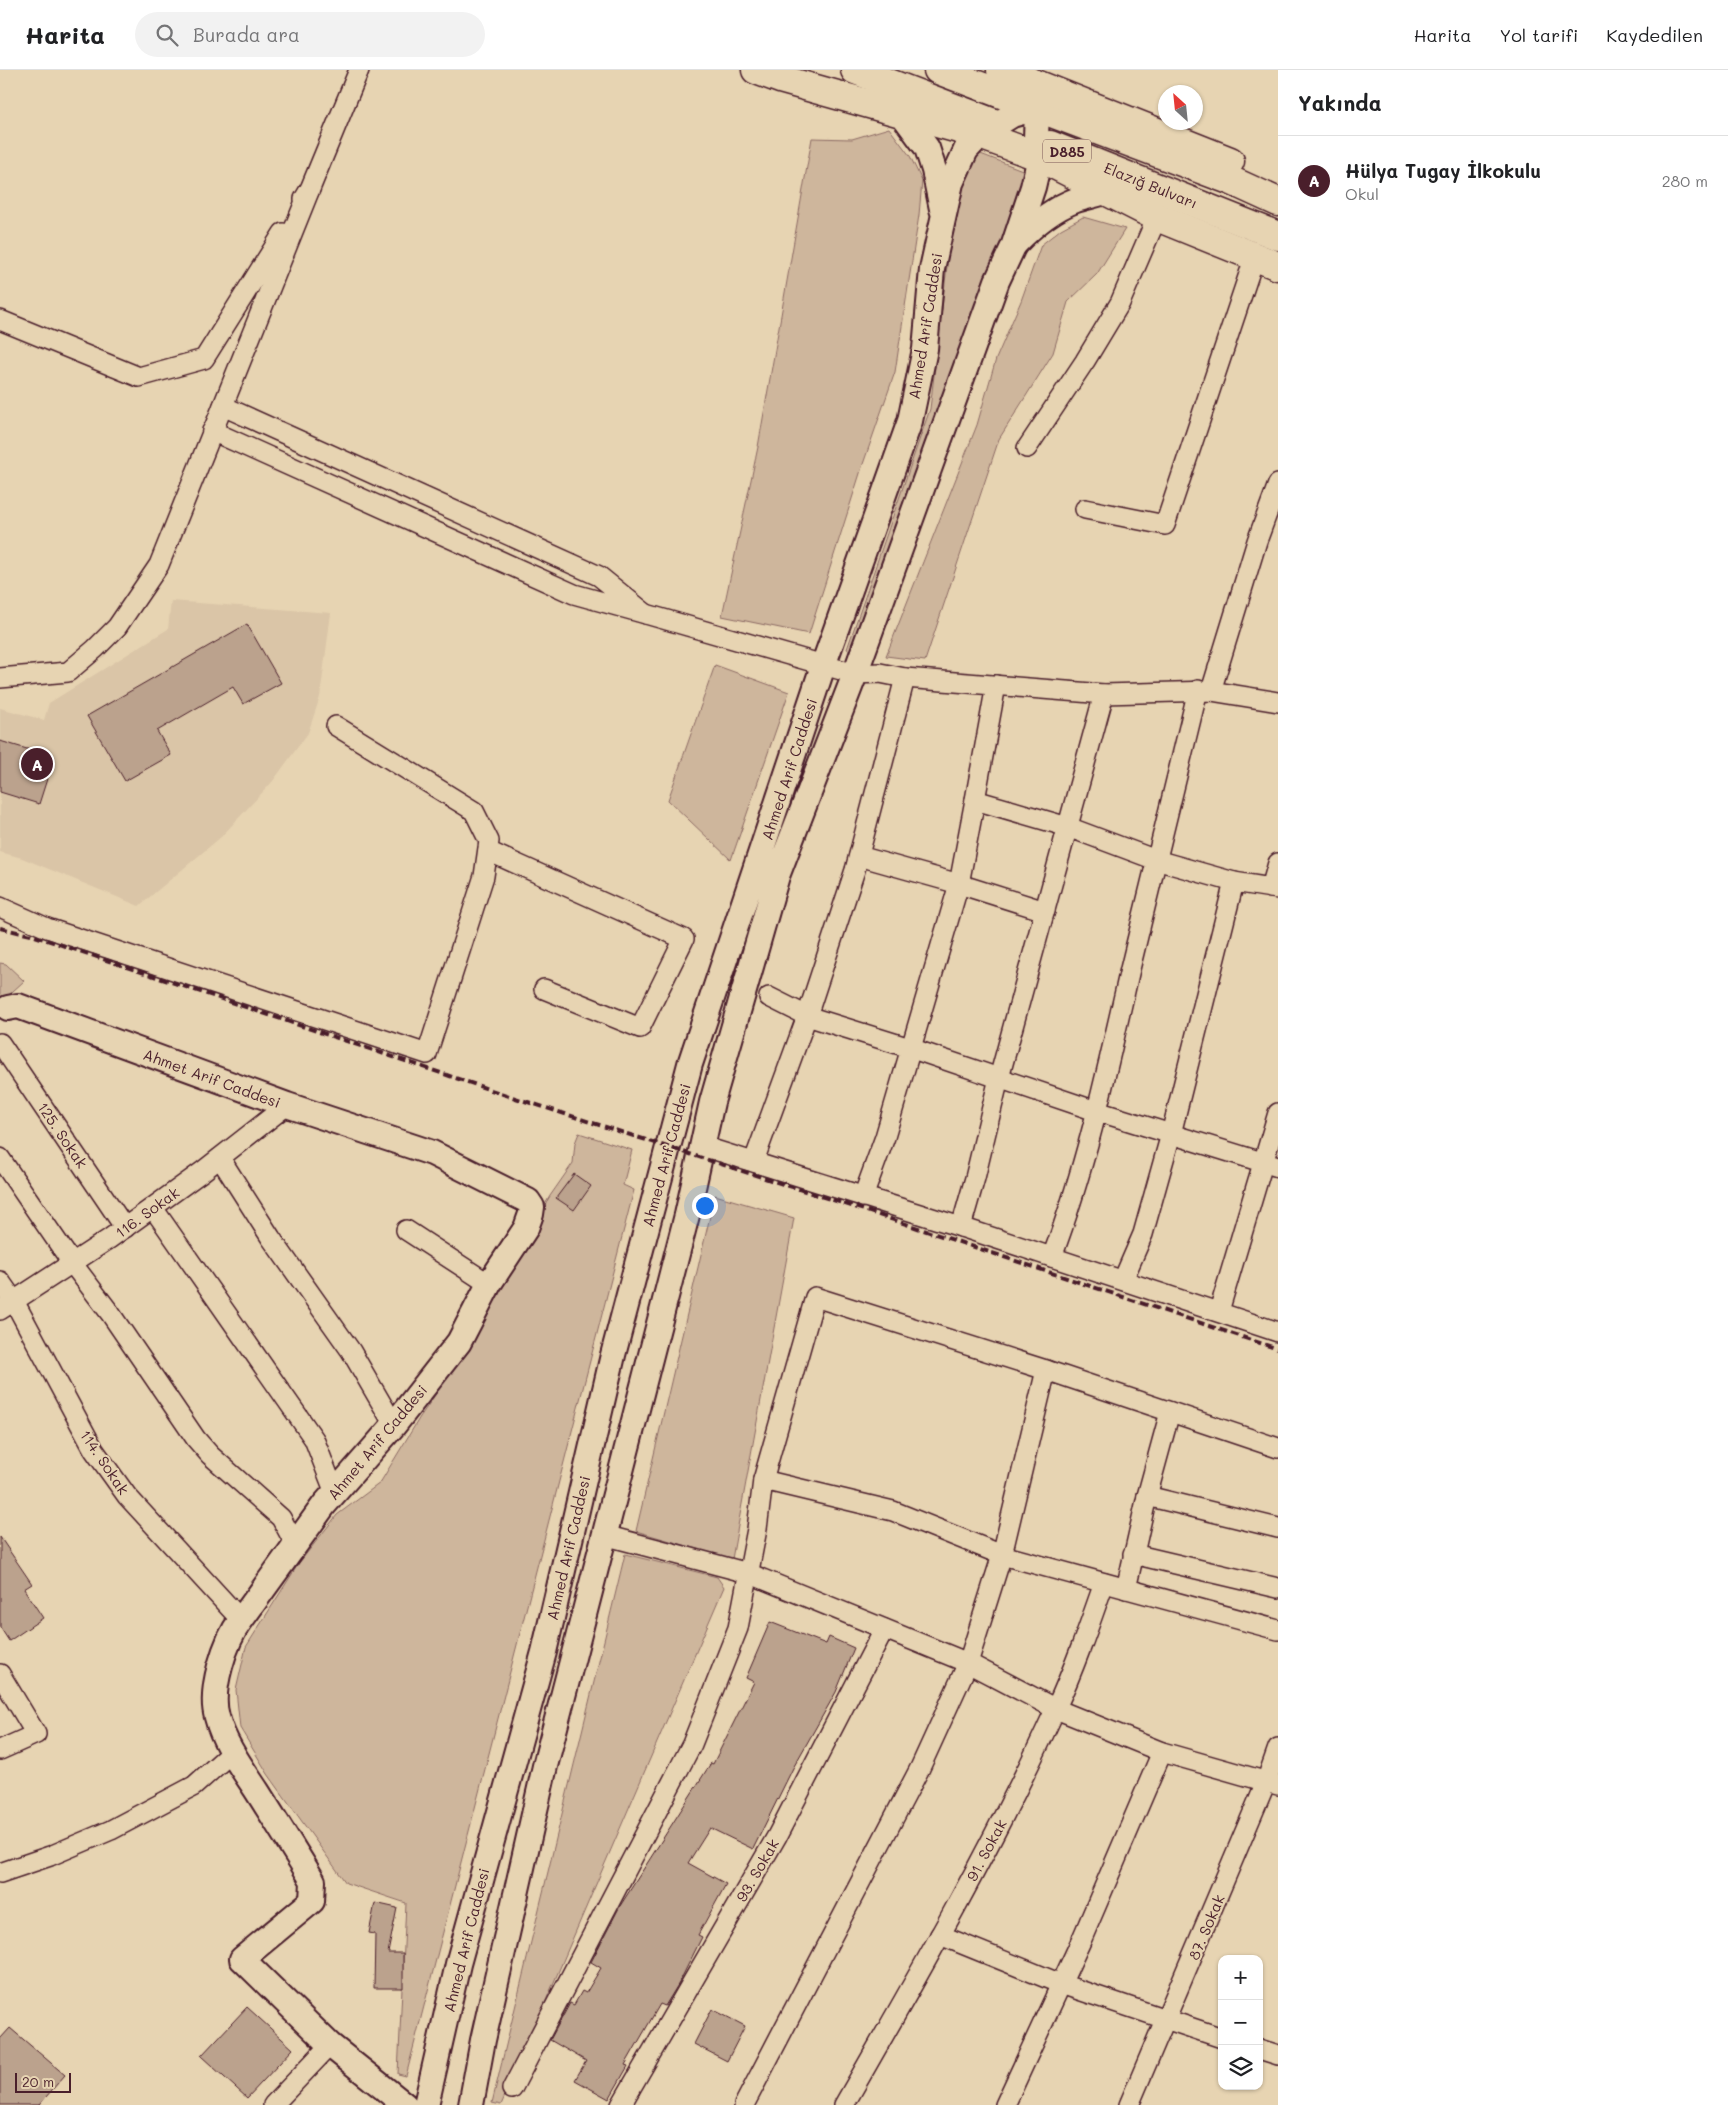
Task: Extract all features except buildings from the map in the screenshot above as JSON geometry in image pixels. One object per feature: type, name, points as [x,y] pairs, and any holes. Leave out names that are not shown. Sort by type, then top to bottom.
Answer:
[{"type":"highway","points":[[756,70],[780,79],[902,114],[988,130]]},
{"type":"highway","name":"Elazığ Bulvarı","points":[[855,70],[988,130],[1137,179],[1278,236]]},
{"type":"highway","name":"Elazığ Bulvarı","points":[[938,70],[1232,181],[1278,202]]},
{"type":"highway","points":[[1001,70],[1278,181]]},
{"type":"highway","points":[[1038,148],[1108,192],[1157,217],[1266,261]]},
{"type":"street","points":[[0,678],[68,672],[118,627],[159,565],[358,70]]},
{"type":"street","name":"Ahmed Arif Caddesi","points":[[426,2105],[458,1964],[544,1652],[613,1355],[690,1064],[823,666],[910,420],[925,348],[932,269],[951,183],[966,150],[988,130],[1012,116],[1037,108],[1038,148],[1033,187],[1012,248],[997,281],[855,674],[777,876],[712,1102],[687,1215],[545,1766],[483,2040],[471,2105]]},
{"type":"street","name":"Ahmed Arif Caddesi","points":[[902,114],[927,148],[934,170],[943,218]]},
{"type":"street","name":"Ahmed Arif Caddesi","points":[[1012,248],[1031,228],[1054,211],[1075,201],[1108,192],[1137,179]]},
{"type":"street","points":[[0,320],[139,377],[204,359],[310,189]]},
{"type":"street","points":[[1027,448],[1085,361],[1120,303],[1157,217]]},
{"type":"street","points":[[1085,509],[1165,525],[1266,261]]},
{"type":"street","points":[[222,406],[599,576],[646,614]]},
{"type":"street","points":[[212,431],[574,594],[823,666],[855,674],[880,673],[905,678],[1104,694],[1204,690],[1278,702]]},
{"type":"street","points":[[1052,1257],[1070,1209],[1098,1111],[1156,860],[1204,690],[1278,484]]},
{"type":"street","points":[[754,1161],[807,1016],[859,856],[905,678]]},
{"type":"street","points":[[864,1196],[885,1136],[959,884],[996,685]]},
{"type":"street","points":[[961,1227],[976,1178],[999,1078],[1104,694]]},
{"type":"street","points":[[0,907],[47,928],[427,1054],[484,876],[489,841],[474,811],[336,726]]},
{"type":"street","points":[[975,800],[1068,827],[1156,860],[1234,882],[1275,888],[1278,864]]},
{"type":"street","points":[[488,851],[684,939],[640,1028],[544,989]]},
{"type":"street","points":[[859,856],[959,884],[1045,911]]},
{"type":"street","points":[[1123,1280],[1143,1234],[1171,1134],[1234,882]]},
{"type":"street","points":[[769,997],[807,1016],[1271,1165]]},
{"type":"street","name":"Ahmet Arif Caddesi","points":[[4,1013],[18,1006],[287,1105],[432,1153],[528,1201],[532,1207],[526,1228],[489,1284],[458,1342],[394,1425],[324,1505],[231,1633],[218,1676],[216,1717],[232,1752],[314,1882],[312,1901],[242,1959],[330,2045],[405,2105]]},
{"type":"street","name":"125. Sokak","points":[[0,1043],[125,1228]]},
{"type":"street","name":"116. Sokak","points":[[7,1306],[153,1208],[287,1105]]},
{"type":"street","points":[[1219,1311],[1271,1165],[1278,1113]]},
{"type":"street","points":[[702,1146],[961,1227],[1278,1332]]},
{"type":"street","points":[[0,1158],[72,1263],[110,1313],[196,1439],[210,1455],[282,1518],[295,1544]]},
{"type":"street","points":[[220,1158],[271,1238],[351,1351],[394,1425]]},
{"type":"street","points":[[153,1208],[314,1440],[335,1493]]},
{"type":"street","points":[[406,1230],[489,1284]]},
{"type":"street","name":"114. Sokak","points":[[0,1281],[7,1306],[63,1394],[99,1458],[127,1496],[241,1620]]},
{"type":"street","points":[[512,2089],[692,1744],[738,1628],[757,1529],[763,1480],[815,1297],[1046,1370],[1278,1448]]},
{"type":"street","points":[[744,2105],[920,1768],[968,1663],[1002,1554],[1046,1370]]},
{"type":"street","points":[[1126,1589],[1147,1496],[1170,1412]]},
{"type":"street","points":[[763,1480],[894,1511],[1002,1554],[1278,1630]]},
{"type":"street","points":[[1147,1496],[1278,1528]]},
{"type":"street","points":[[604,1535],[748,1573],[968,1663],[1056,1709],[1162,1752],[1272,1784]]},
{"type":"street","points":[[1133,1554],[1278,1588]]},
{"type":"street","name":"91. Sokak","points":[[844,2105],[998,1828],[1056,1709],[1104,1583]]},
{"type":"street","name":"93. Sokak","points":[[621,2105],[777,1836],[884,1629]]},
{"type":"street","points":[[0,1674],[36,1734],[0,1750]]},
{"type":"street","name":"87. Sokak","points":[[1129,2105],[1272,1784],[1278,1748]]},
{"type":"street","points":[[0,1873],[50,1856],[111,1830],[194,1786],[232,1752]]},
{"type":"street","points":[[1005,2105],[1061,1984],[1162,1752]]},
{"type":"street","points":[[940,1935],[1061,1984],[1218,2037]]},
{"type":"street","points":[[273,2105],[330,2045]]},
{"type":"street","points":[[1263,2051],[1278,2055]]},
{"type":"shaded area","points":[[889,128],[910,156],[922,181],[919,215],[895,372],[862,467],[809,634],[722,616],[758,447],[812,138],[852,139]]},
{"type":"shaded area","points":[[978,153],[1025,171],[1016,202],[854,653],[847,649],[930,409],[955,199]]},
{"type":"shaded area","points":[[1083,217],[1125,229],[1097,274],[1068,302],[1053,353],[999,439],[925,661],[886,656],[977,425],[996,359],[1021,301],[1041,245],[1061,229]]},
{"type":"shaded area","points":[[171,601],[331,613],[320,697],[308,733],[273,781],[221,837],[139,906],[22,858],[0,852],[0,708],[44,720],[49,703],[168,629]]},
{"type":"shaded area","points":[[715,665],[789,692],[731,860],[668,800]]},
{"type":"shaded area","points":[[0,963],[6,964],[24,981],[0,1003]]},
{"type":"shaded area","points":[[579,1133],[632,1150],[623,1185],[634,1190],[406,2076],[398,2074],[406,1903],[346,1883],[268,1774],[240,1728],[236,1690],[246,1647],[299,1563],[337,1515],[380,1483],[420,1417],[468,1347],[496,1286],[550,1196],[573,1163],[575,1143]]},
{"type":"shaded area","points":[[715,1195],[794,1218],[732,1559],[636,1531]]},
{"type":"shaded area","points":[[625,1554],[717,1577],[724,1587],[501,2105],[492,2103]]},
{"type":"railway","points":[[0,928],[35,936],[503,1094],[867,1211],[1278,1349]]},
{"type":"place","name":"Hülya Tugay İlkokulu","points":[[37,764]]}]
